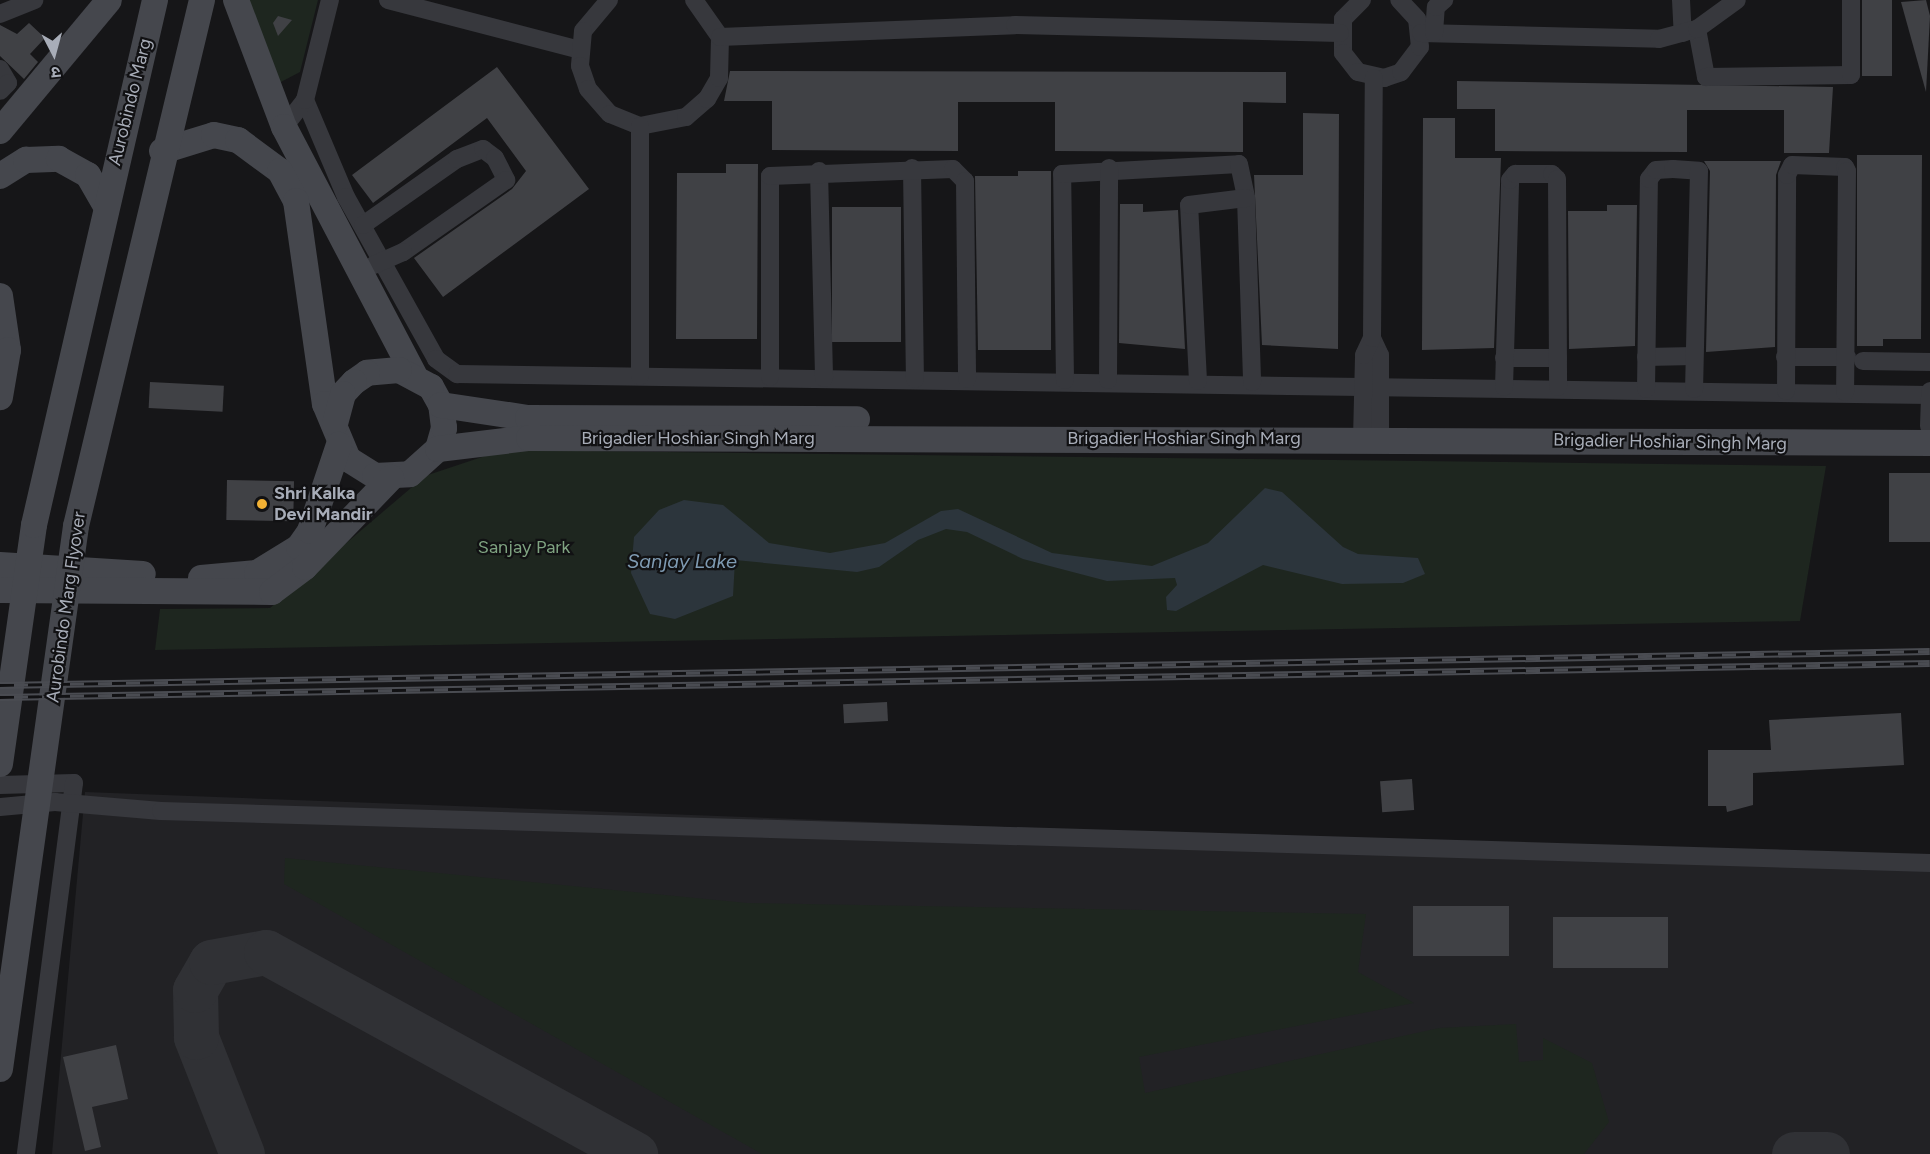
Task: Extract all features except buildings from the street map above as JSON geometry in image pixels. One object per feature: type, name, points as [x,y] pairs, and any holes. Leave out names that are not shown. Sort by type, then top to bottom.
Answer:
[{"type":"street","points":[[0,14],[34,0]]},
{"type":"street","points":[[0,132],[109,0]]},
{"type":"street","name":"Aurobindo Marg","points":[[105,204],[155,0]]},
{"type":"street","points":[[162,151],[202,0]]},
{"type":"street","points":[[0,590],[272,592],[305,567],[391,478],[418,469],[438,449],[444,428],[441,405],[414,375],[284,127],[236,0]]},
{"type":"street","points":[[284,127],[305,100],[330,0]]},
{"type":"street","points":[[388,0],[580,50]]},
{"type":"street","points":[[609,0],[588,23],[580,50],[588,89],[610,114],[639,126],[686,117],[707,99],[720,70],[720,37],[694,0]]},
{"type":"street","points":[[1362,0],[1343,19],[1340,33],[1352,65],[1374,78],[1401,72],[1412,61],[1427,33],[1436,7],[1444,0]]},
{"type":"street","points":[[1399,0],[1427,33]]},
{"type":"street","points":[[1681,0],[1706,77],[1851,75],[1851,0]]},
{"type":"street","points":[[1427,33],[1635,39],[1690,31],[1737,0]]},
{"type":"street","points":[[720,37],[1015,25],[1340,33]]},
{"type":"street","points":[[0,69],[8,83],[0,91]]},
{"type":"street","points":[[1372,430],[1373,383],[1364,356],[1372,338],[1374,78]]},
{"type":"street","points":[[305,100],[314,131],[436,359],[457,374],[1373,383],[1930,393],[1930,426]]},
{"type":"street","points":[[639,126],[640,376]]},
{"type":"street","points":[[162,151],[214,135],[258,150],[280,171],[296,201],[326,404],[337,434],[360,470],[391,478]]},
{"type":"street","points":[[357,265],[383,260],[403,252],[506,180],[495,158],[483,149],[456,159],[363,225]]},
{"type":"street","name":"Aurobindo Marg Flyover","points":[[0,1069],[76,526],[162,151]]},
{"type":"street","points":[[0,176],[26,160],[59,159],[88,176],[105,204],[34,525],[0,764]]},
{"type":"street","points":[[1065,380],[1060,183],[1068,170],[1239,164],[1246,198],[1252,382]]},
{"type":"street","points":[[1786,391],[1787,175],[1792,165],[1847,171],[1855,359],[1845,392]]},
{"type":"street","points":[[770,377],[767,183],[775,173],[912,168],[953,169],[964,181],[967,379]]},
{"type":"street","points":[[912,168],[915,379]]},
{"type":"street","points":[[1108,168],[1108,380]]},
{"type":"street","points":[[1646,389],[1649,179],[1656,170],[1673,169],[1699,171],[1694,389]]},
{"type":"street","points":[[819,171],[824,378]]},
{"type":"street","points":[[1504,387],[1510,180],[1515,174],[1552,174],[1557,178],[1558,387]]},
{"type":"street","points":[[1198,381],[1189,205],[1246,198]]},
{"type":"street","points":[[303,243],[309,228],[336,228]]},
{"type":"street","points":[[0,296],[8,332],[0,397]]},
{"type":"street","points":[[1646,357],[1694,356]]},
{"type":"street","points":[[1785,357],[1930,362]]},
{"type":"street","points":[[1504,358],[1558,358]]},
{"type":"street","points":[[0,565],[214,578],[257,573],[299,547],[310,531],[337,434],[343,394],[361,378],[383,369],[414,375]]},
{"type":"street","name":"Brigadier Hoshiar Singh Marg","points":[[441,405],[528,418],[1372,430],[1930,443]]},
{"type":"street","name":"Brigadier Hoshiar Singh Marg","points":[[438,449],[541,438],[1930,426]]},
{"type":"street","points":[[0,785],[74,783],[26,1154]]},
{"type":"street","points":[[0,807],[71,804],[1930,863]]},
{"type":"shaded area","points":[[85,792],[1930,862],[1930,1154],[52,1154]]},
{"type":"green space","points":[[247,0],[318,0],[300,72],[279,83]]},
{"type":"green space","name":"Sanjay Park","points":[[503,450],[1826,466],[1800,621],[155,650],[160,609],[270,608],[425,476]]},
{"type":"green space","points":[[285,858],[747,903],[1366,914],[1358,972],[1414,1003],[1139,1057],[1145,1093],[1439,1028],[1516,1024],[1519,1062],[1543,1060],[1543,1038],[1592,1063],[1609,1122],[1584,1154],[762,1154],[284,884]]},
{"type":"water","name":"Sanjay Lake","points":[[1265,488],[1282,492],[1343,547],[1358,554],[1418,558],[1425,574],[1403,583],[1342,584],[1263,565],[1176,611],[1167,610],[1166,597],[1177,585],[1175,578],[1107,581],[1023,559],[967,532],[946,529],[918,540],[879,567],[857,572],[735,560],[733,596],[675,619],[650,614],[631,573],[634,537],[659,510],[684,500],[723,505],[769,543],[830,553],[885,543],[941,511],[958,509],[1052,553],[1152,566],[1208,543]]},
{"type":"taxiway","points":[[242,1154],[196,1037],[195,990],[211,962],[266,952],[635,1154]]},
{"type":"taxiway","points":[[1794,1154],[1827,1154]]},
{"type":"railway","points":[[0,685],[1930,651]]},
{"type":"railway","points":[[0,697],[1930,663]]},
{"type":"place","name":"Shri Kalka Devi Mandir","points":[[262,504]]}]
